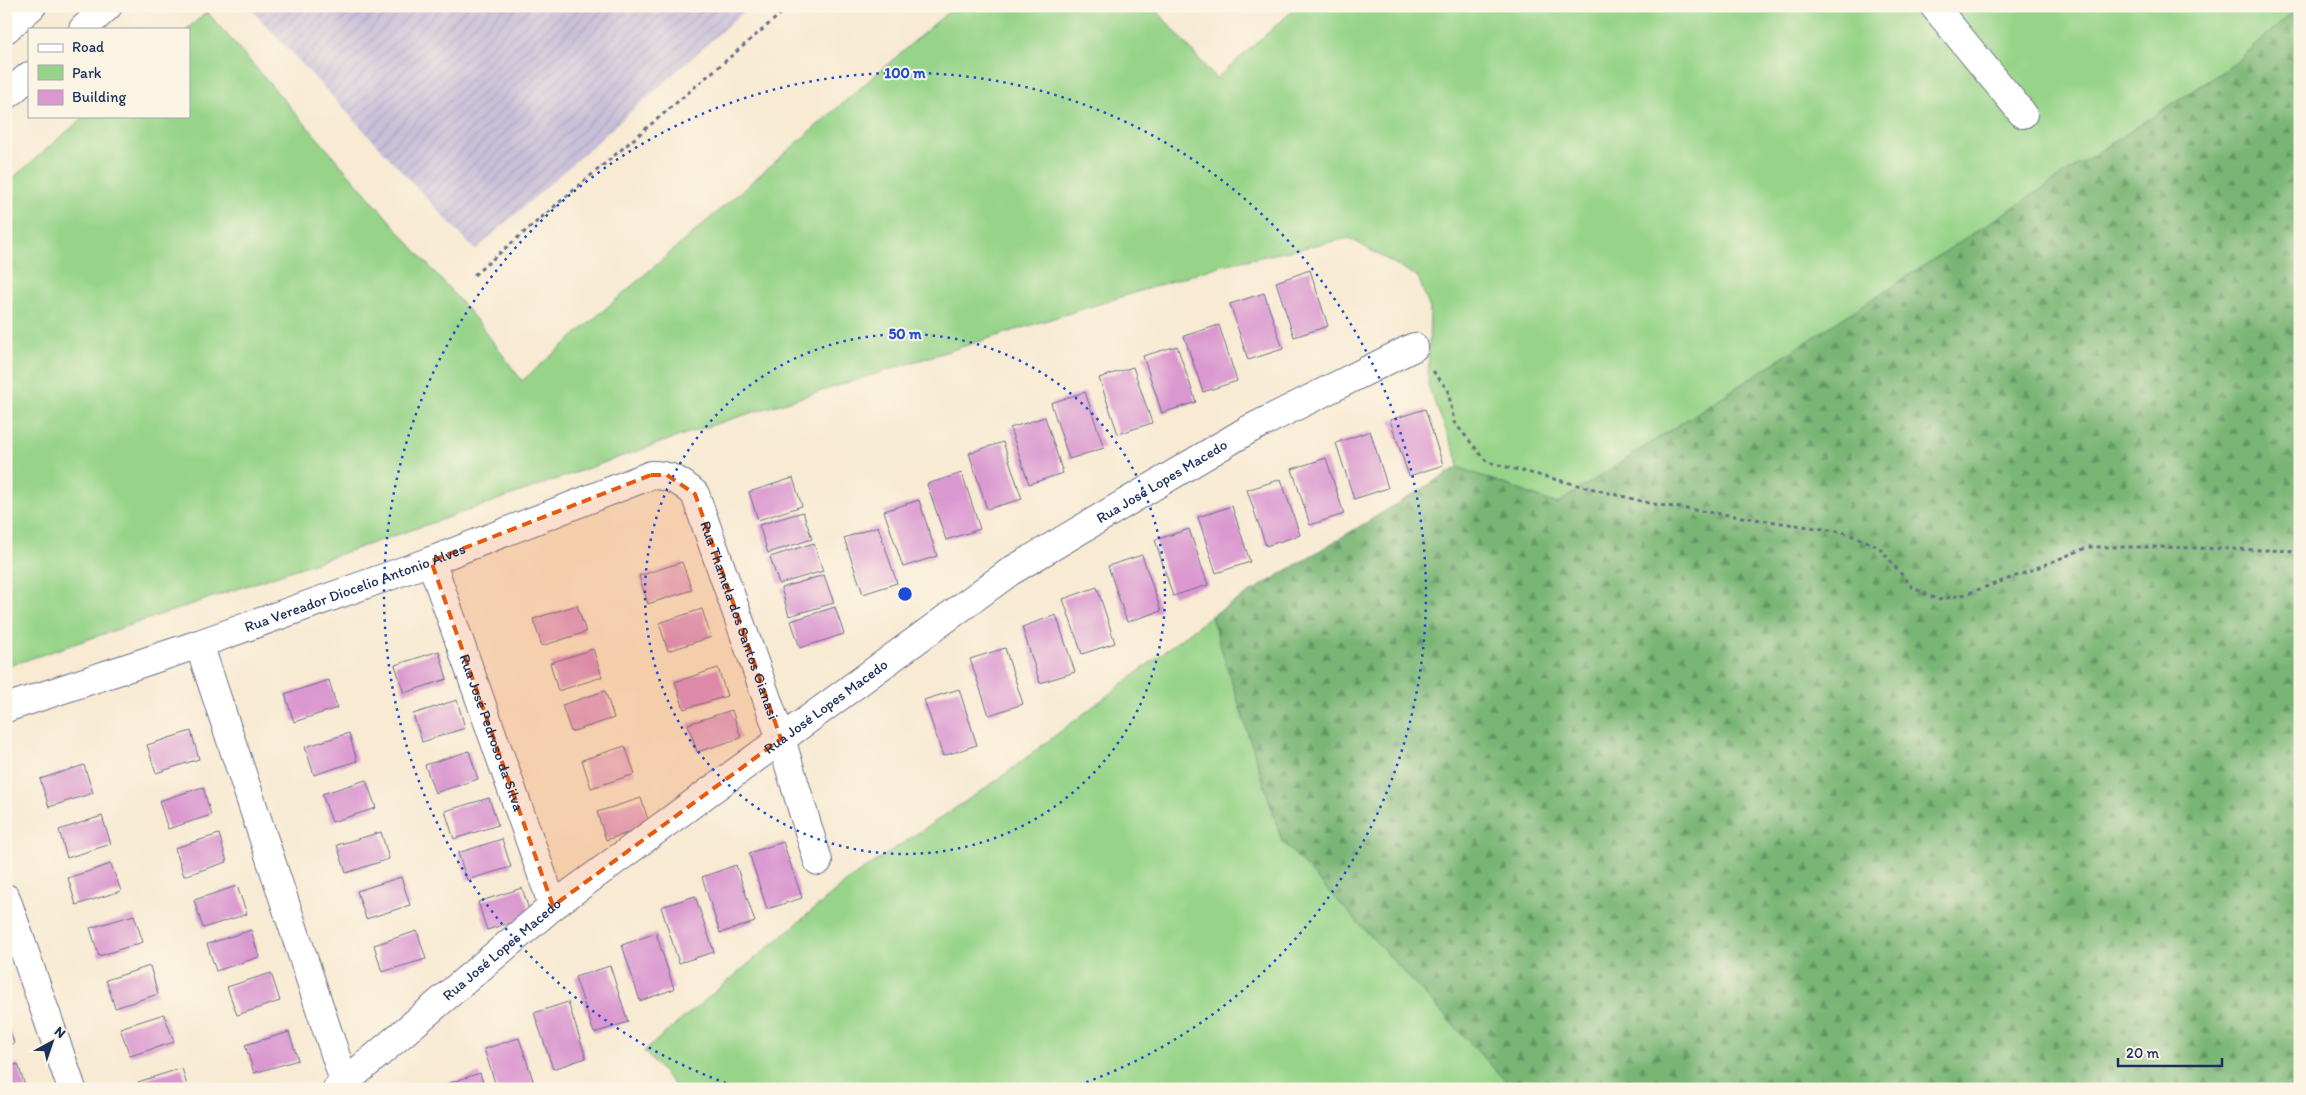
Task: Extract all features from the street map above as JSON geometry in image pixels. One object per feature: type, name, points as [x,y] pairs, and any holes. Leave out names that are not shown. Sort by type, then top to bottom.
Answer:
[{"type":"street","points":[[6,29],[32,6]]},
{"type":"street","points":[[84,28],[108,6]]},
{"type":"street","points":[[1934,6],[2023,114]]},
{"type":"street","points":[[6,96],[28,77]]},
{"type":"street","name":"Rua José Lopes Macedo","points":[[340,1085],[553,906],[1010,571],[1248,430],[1414,347]]},
{"type":"street","name":"Rua Vereador Diocelio Antonio Alves","points":[[6,708],[199,644],[431,561],[651,475],[667,475],[683,483],[696,494]]},
{"type":"street","name":"Rua Thamela dos Santos Gianasi","points":[[696,494],[781,739],[818,861]]},
{"type":"street","name":"Rua José Pedroso da Silva","points":[[431,561],[553,906]]},
{"type":"street","points":[[199,644],[340,1085]]},
{"type":"street","points":[[6,898],[72,1089]]},
{"type":"path","points":[[474,275],[790,6]]},
{"type":"path","points":[[1414,347],[1448,390],[1454,422],[1488,462],[1653,504],[1843,532],[1878,546],[1912,587],[1938,600],[1966,594],[2088,547],[2300,551]]},
{"type":"highlighted area","points":[[651,475],[667,475],[695,494],[781,739],[553,906],[431,561]]},
{"type":"shaded area","points":[[248,6],[750,6],[475,250]]},
{"type":"green space","points":[[955,6],[1153,6],[1216,79],[1298,6],[2300,6],[2234,64],[1557,504],[1458,467],[1458,460],[1428,386],[1430,309],[1418,277],[1349,238],[1223,265],[700,429],[435,522],[6,667],[6,184],[83,118],[190,118],[190,28],[188,28],[207,12],[479,323],[522,381]]},
{"type":"green space","points":[[2300,6],[2300,1089],[1513,1089],[1282,841],[1211,616],[1458,467],[1557,504],[2234,64]]},
{"type":"green space","points":[[1211,616],[1282,841],[1513,1089],[678,1089],[644,1051],[855,875],[996,781]]},
{"type":"building","points":[[1310,270],[1328,326],[1294,337],[1276,282]]},
{"type":"building","points":[[1264,293],[1283,349],[1248,360],[1230,304]]},
{"type":"building","points":[[1219,325],[1237,381],[1203,392],[1184,336]]},
{"type":"building","points":[[1177,346],[1196,402],[1162,413],[1143,356]]},
{"type":"building","points":[[1133,367],[1152,423],[1118,434],[1099,378]]},
{"type":"building","points":[[1085,392],[1104,448],[1069,459],[1051,403]]},
{"type":"building","points":[[1425,409],[1443,465],[1409,476],[1390,420]]},
{"type":"building","points":[[1045,417],[1063,473],[1029,484],[1010,428]]},
{"type":"building","points":[[1370,431],[1388,488],[1354,499],[1336,443]]},
{"type":"building","points":[[1003,442],[1022,499],[987,509],[969,453]]},
{"type":"building","points":[[1326,458],[1344,514],[1310,525],[1292,469]]},
{"type":"building","points":[[962,473],[980,529],[946,540],[927,484]]},
{"type":"building","points":[[793,478],[802,506],[758,520],[749,492]]},
{"type":"building","points":[[1281,479],[1300,535],[1266,546],[1247,490]]},
{"type":"building","points":[[919,500],[937,556],[903,567],[884,511]]},
{"type":"building","points":[[1232,506],[1250,562],[1216,573],[1198,517]]},
{"type":"building","points":[[803,512],[812,539],[768,553],[759,525]]},
{"type":"building","points":[[878,526],[897,583],[863,594],[844,538]]},
{"type":"building","points":[[1189,529],[1208,585],[1173,596],[1155,540]]},
{"type":"building","points":[[814,543],[823,571],[779,584],[770,557]]},
{"type":"building","points":[[1142,555],[1161,611],[1127,622],[1108,566]]},
{"type":"building","points":[[682,562],[692,590],[648,604],[639,576]]},
{"type":"building","points":[[824,575],[834,603],[789,616],[781,588]]},
{"type":"building","points":[[1097,587],[1115,643],[1082,654],[1063,599]]},
{"type":"building","points":[[577,605],[586,632],[542,646],[533,619]]},
{"type":"building","points":[[835,607],[844,634],[800,648],[791,621]]},
{"type":"building","points":[[702,609],[711,637],[668,651],[659,623]]},
{"type":"building","points":[[1056,615],[1075,672],[1040,683],[1022,627]]},
{"type":"building","points":[[1005,648],[1023,704],[989,715],[970,659]]},
{"type":"building","points":[[593,649],[602,677],[558,691],[550,663]]},
{"type":"building","points":[[439,651],[447,679],[404,693],[395,665]]},
{"type":"building","points":[[718,668],[727,696],[684,709],[675,682]]},
{"type":"building","points":[[329,680],[337,708],[294,722],[285,694]]},
{"type":"building","points":[[959,689],[977,745],[943,756],[924,700]]},
{"type":"building","points":[[605,691],[614,718],[571,732],[562,705]]},
{"type":"building","points":[[457,700],[465,728],[422,742],[413,714]]},
{"type":"building","points":[[732,710],[741,738],[697,752],[688,724]]},
{"type":"building","points":[[191,731],[199,759],[156,773],[147,745]]},
{"type":"building","points":[[349,733],[357,761],[314,775],[305,747]]},
{"type":"building","points":[[625,746],[635,774],[591,788],[582,760]]},
{"type":"building","points":[[469,751],[478,779],[435,793],[425,765]]},
{"type":"building","points":[[84,765],[93,793],[49,807],[40,779]]},
{"type":"building","points":[[366,780],[376,808],[332,822],[322,794]]},
{"type":"building","points":[[203,787],[211,815],[168,829],[159,801]]},
{"type":"building","points":[[489,798],[498,825],[454,839],[445,811]]},
{"type":"building","points":[[641,798],[650,826],[606,840],[597,812]]},
{"type":"building","points":[[102,816],[111,844],[67,858],[59,830]]},
{"type":"building","points":[[381,832],[389,859],[346,873],[337,845]]},
{"type":"building","points":[[219,834],[227,862],[184,876],[175,848]]},
{"type":"building","points":[[502,839],[511,867],[467,880],[458,853]]},
{"type":"building","points":[[783,842],[802,898],[767,909],[749,853]]},
{"type":"building","points":[[111,864],[121,891],[76,905],[68,878]]},
{"type":"building","points":[[736,865],[755,922],[720,933],[702,877]]},
{"type":"building","points":[[401,877],[410,905],[366,919],[357,891]]},
{"type":"building","points":[[237,886],[247,914],[203,928],[194,900]]},
{"type":"building","points":[[522,888],[531,916],[487,930],[478,902]]},
{"type":"building","points":[[695,896],[714,952],[679,963],[661,907]]},
{"type":"building","points":[[134,915],[143,942],[99,956],[90,928]]},
{"type":"building","points":[[251,930],[259,957],[216,971],[207,944]]},
{"type":"building","points":[[417,931],[426,959],[382,972],[374,945]]},
{"type":"building","points":[[656,933],[674,989],[640,1001],[622,945]]},
{"type":"building","points":[[150,966],[158,994],[115,1008],[106,980]]},
{"type":"building","points":[[610,966],[628,1022],[594,1033],[575,977]]},
{"type":"building","points":[[271,973],[280,1001],[237,1015],[227,987]]},
{"type":"building","points":[[568,1002],[586,1058],[553,1069],[534,1013]]},
{"type":"building","points":[[164,1014],[174,1042],[130,1056],[120,1028]]},
{"type":"building","points":[[6,1019],[14,1043],[6,1046]]},
{"type":"building","points":[[289,1032],[298,1060],[254,1073],[245,1045]]},
{"type":"building","points":[[519,1038],[536,1089],[497,1089],[484,1049]]},
{"type":"building","points":[[18,1064],[26,1089],[6,1089],[6,1068]]},
{"type":"building","points":[[182,1068],[188,1089],[140,1089],[138,1082]]},
{"type":"building","points":[[480,1073],[485,1089],[447,1089],[446,1084]]}]
